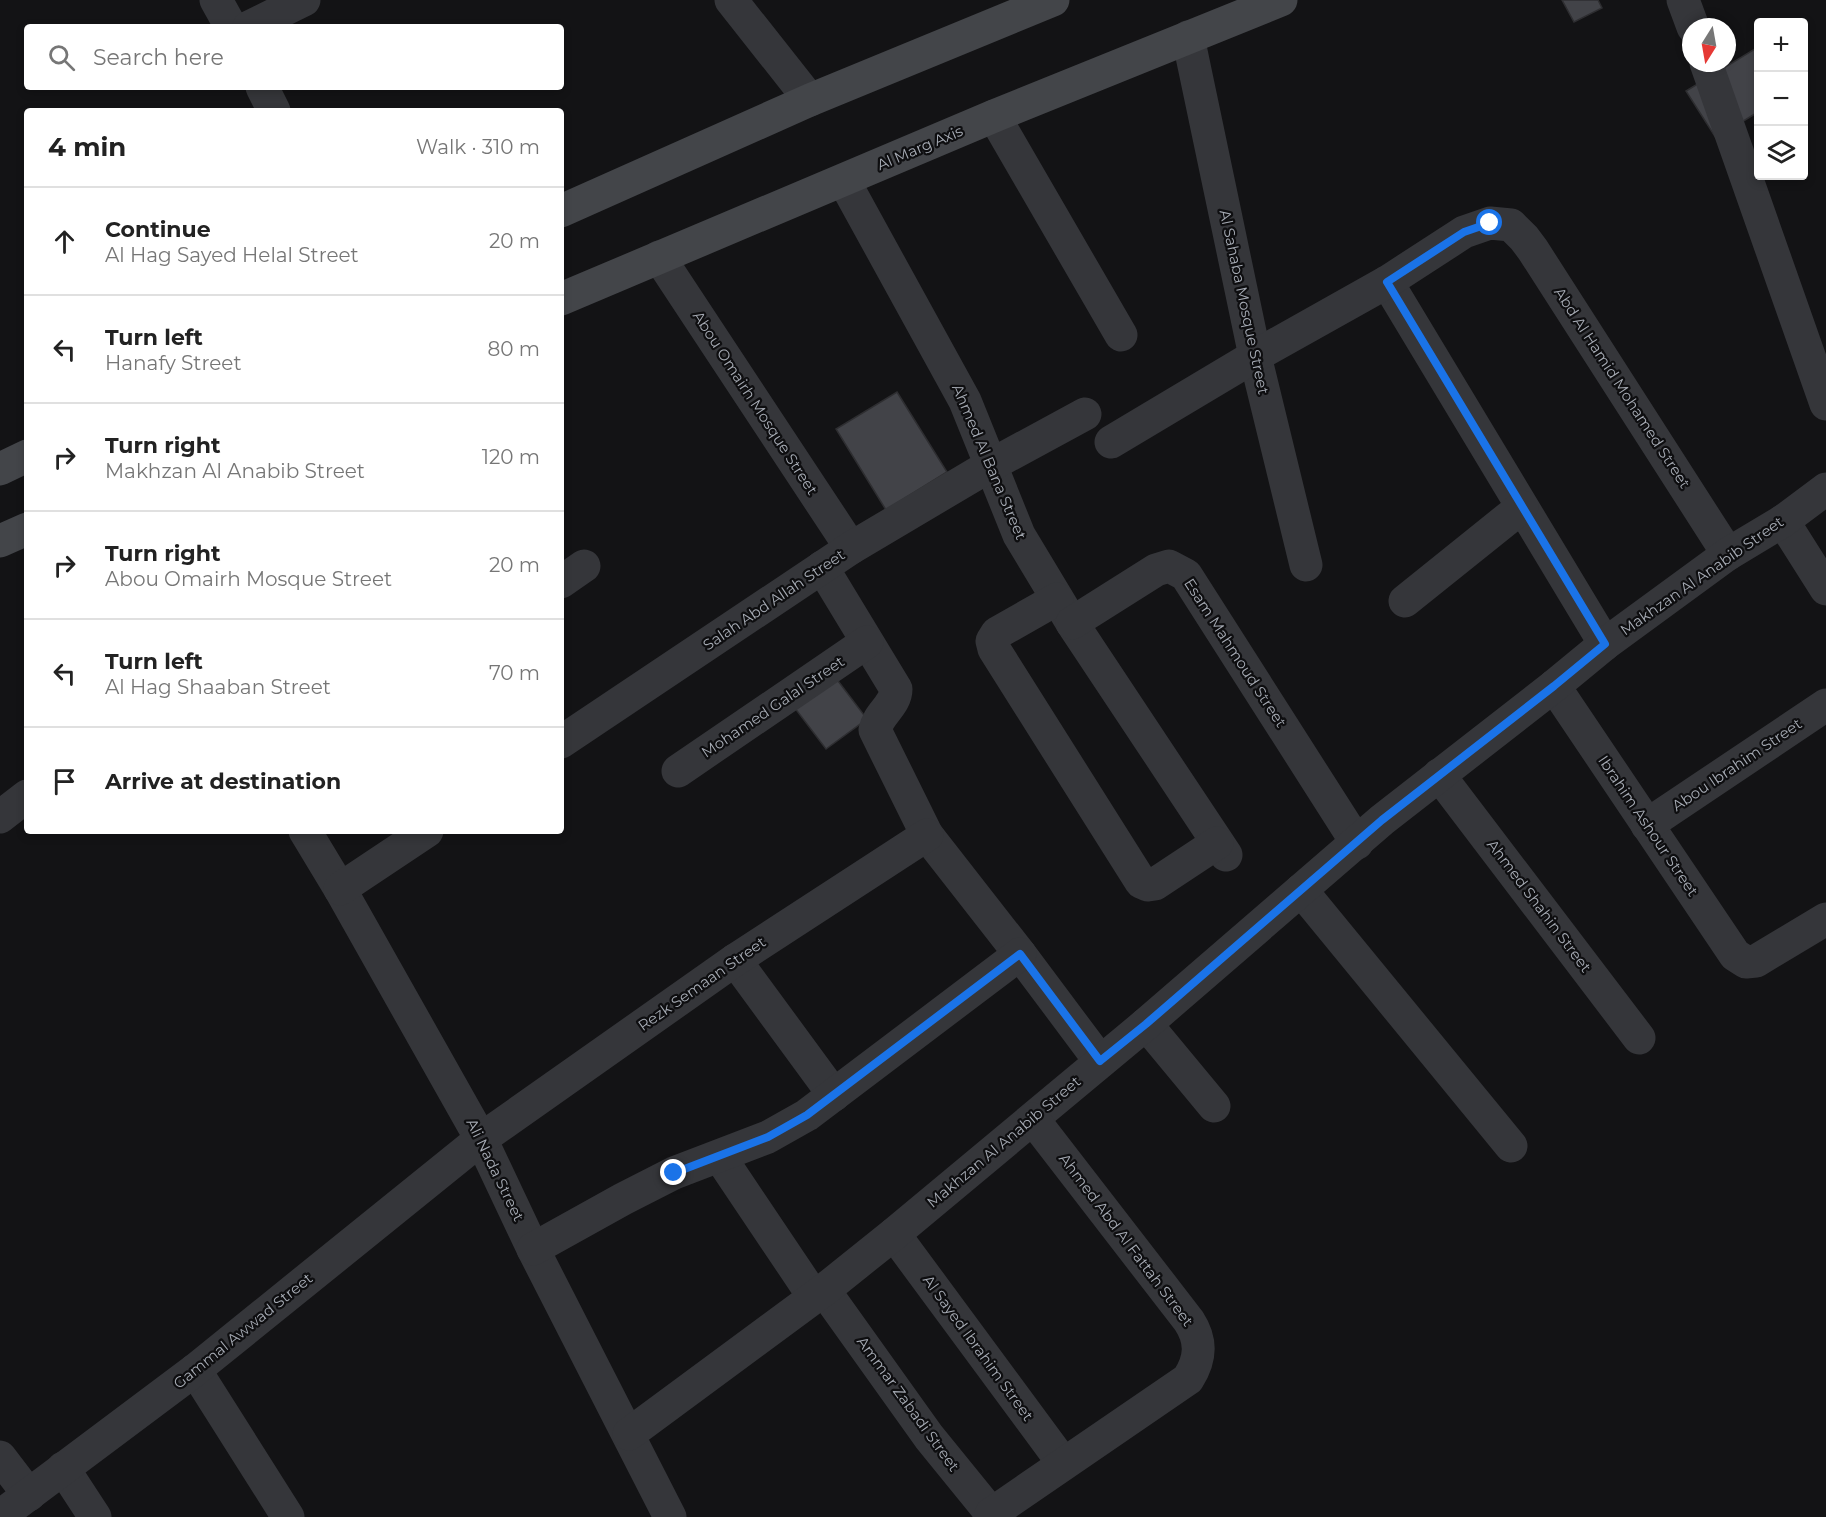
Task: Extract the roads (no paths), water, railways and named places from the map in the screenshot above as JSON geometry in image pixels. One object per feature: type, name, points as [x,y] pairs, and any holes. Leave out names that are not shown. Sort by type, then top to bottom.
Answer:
[{"type":"main road","points":[[564,210],[810,100],[1053,0]]},
{"type":"main road","name":"Al Marg Axis","points":[[564,298],[994,116],[1281,0]]},
{"type":"main road","points":[[0,541],[24,530]]},
{"type":"street","points":[[216,0],[229,24]]},
{"type":"street","points":[[255,24],[304,0]]},
{"type":"street","points":[[731,0],[810,100]]},
{"type":"street","points":[[1683,0],[1690,18]]},
{"type":"street","name":"Al Sahaba Mosque Street","points":[[1188,38],[1255,356],[1306,565]]},
{"type":"street","points":[[1709,72],[1826,404]]},
{"type":"street","points":[[264,90],[272,108]]},
{"type":"street","points":[[994,116],[1121,335]]},
{"type":"street","name":"Ahmed Al Bana Street","points":[[844,181],[965,401],[1019,535],[1065,611],[1222,849]]},
{"type":"street","name":"Abd Al Hamid Mohamed Street","points":[[1387,282],[1464,232],[1490,223],[1511,225],[1533,250],[1728,554]]},
{"type":"street","name":"Abou Omairh Mosque Street","points":[[659,257],[851,548]]},
{"type":"street","points":[[1111,442],[1255,356],[1387,282],[1605,644]]},
{"type":"street","name":"Salah Abd Allah Street","points":[[564,740],[851,548],[991,465],[1085,414]]},
{"type":"street","name":"Makhzan Al Anabib Street","points":[[629,1434],[819,1293],[894,1234],[1146,1024],[1382,820],[1605,644],[1728,554],[1783,521],[1826,489]]},
{"type":"street","points":[[1405,601],[1522,507]]},
{"type":"street","points":[[1783,521],[1826,589]]},
{"type":"street","name":"Esam Mahmoud Street","points":[[1222,849],[1155,884],[1148,885],[1141,882],[994,649],[992,641],[997,633],[1065,611],[1169,566],[1186,575],[1357,843]]},
{"type":"street","points":[[822,567],[896,689],[893,701],[879,719],[875,730],[927,835],[1100,1061]]},
{"type":"street","name":"Mohamed Galal Street","points":[[678,771],[867,642]]},
{"type":"street","name":"Ibrahim Ashour Street","points":[[1554,686],[1735,955],[1746,962],[1756,961],[1826,919]]},
{"type":"street","name":"Abou Ibrahim Street","points":[[1647,825],[1826,705]]},
{"type":"street","name":"Ahmed Shahin Street","points":[[1439,776],[1639,1038]]},
{"type":"street","points":[[0,817],[24,798]]},
{"type":"street","name":"Ali Nada Street","points":[[307,834],[481,1139],[533,1249],[670,1517]]},
{"type":"street","points":[[340,889],[422,834]]},
{"type":"street","name":"Rezk Semaan Street","points":[[481,1139],[735,960],[927,835]]},
{"type":"street","points":[[1301,890],[1511,1146]]},
{"type":"street","points":[[533,1249],[674,1173],[768,1137],[807,1115],[1020,954]]},
{"type":"street","points":[[735,960],[834,1095]]},
{"type":"street","points":[[1146,1024],[1214,1106]]},
{"type":"street","name":"Ahmed Abd Al Fattah Street","points":[[992,1515],[1063,1463],[1188,1379],[1199,1356],[1196,1332],[1189,1321],[1033,1119]]},
{"type":"street","name":"Gammal Awwad Street","points":[[0,1516],[195,1370],[481,1139]]},
{"type":"street","name":"Ammar Zabadi Street","points":[[720,1157],[819,1293],[992,1515]]},
{"type":"street","name":"Al Sayed Ibrahim Street","points":[[894,1234],[1063,1463]]},
{"type":"street","points":[[195,1370],[288,1517]]},
{"type":"street","points":[[0,1457],[28,1495]]},
{"type":"street","points":[[63,1468],[95,1517]]}]
